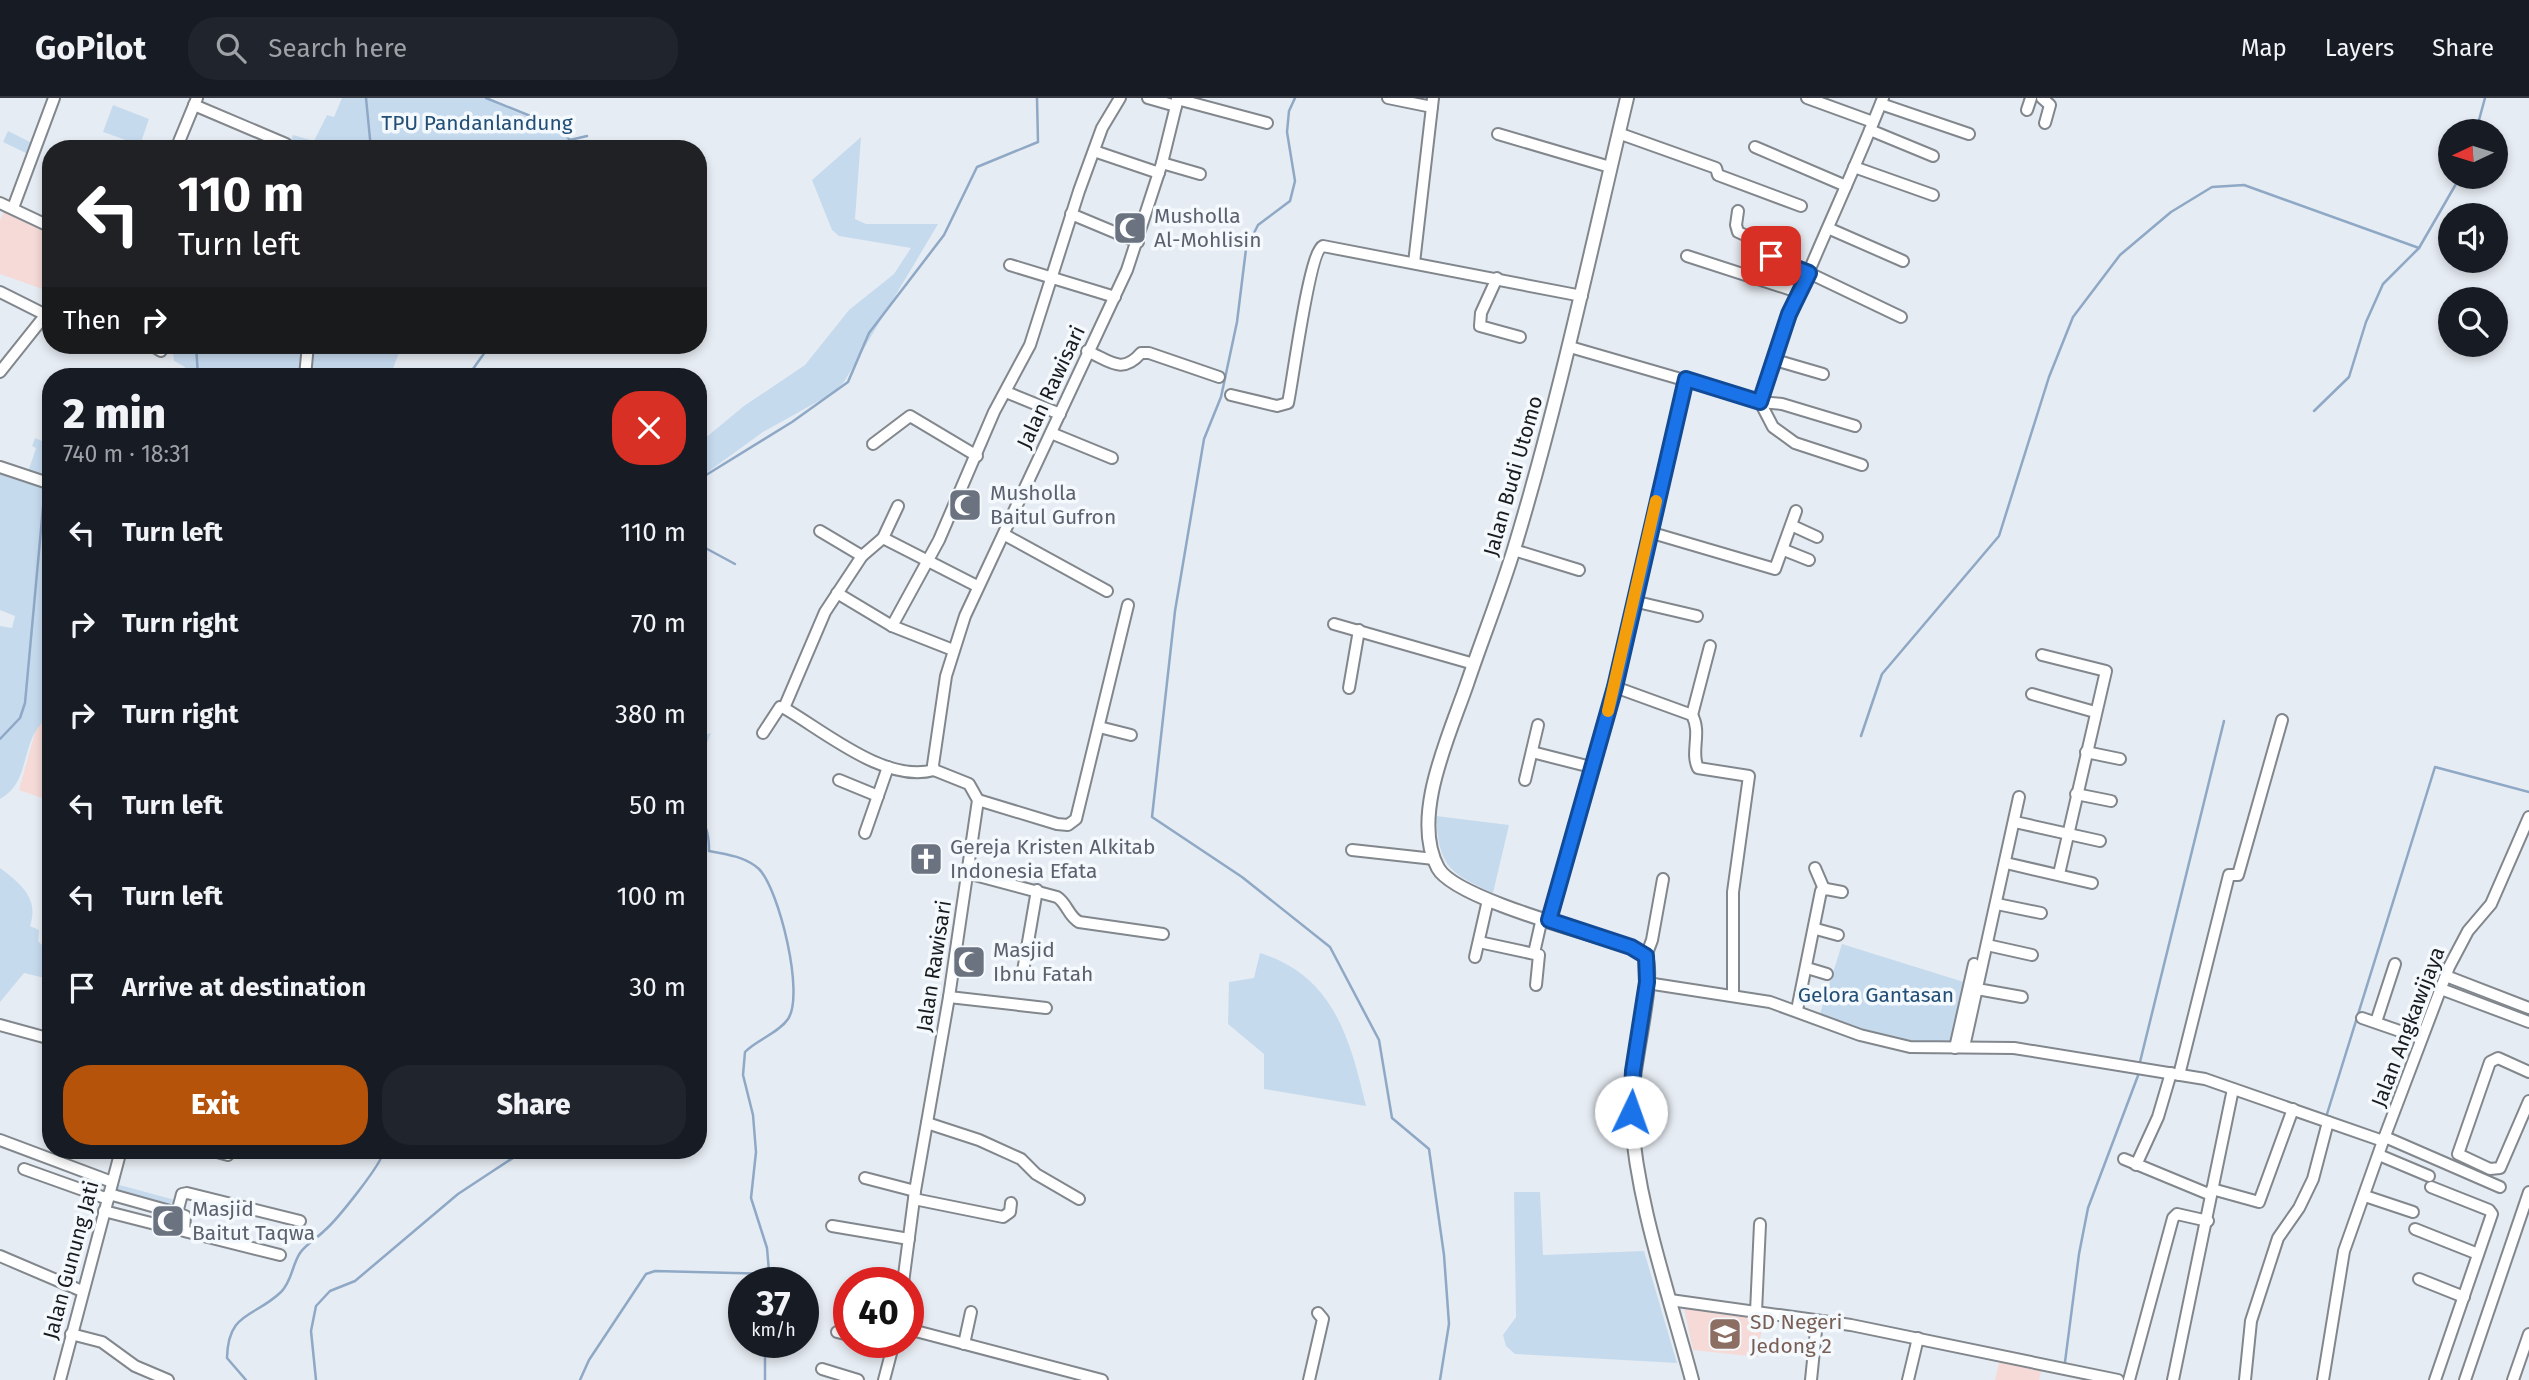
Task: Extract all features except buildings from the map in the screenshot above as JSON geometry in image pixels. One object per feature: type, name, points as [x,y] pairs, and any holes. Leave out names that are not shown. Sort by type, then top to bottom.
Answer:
[{"type":"street","points":[[13,208],[54,98]]},
{"type":"street","points":[[892,626],[927,562],[978,456],[994,412],[1030,345],[1102,128],[1121,98]]},
{"type":"street","points":[[1148,98],[1177,101],[1267,122]]},
{"type":"street","points":[[1388,98],[1432,103],[1413,263]]},
{"type":"street","name":"Jalan Budi Utomo","points":[[1434,859],[1429,835],[1432,793],[1514,550],[1570,347],[1627,98]]},
{"type":"street","points":[[1807,98],[1933,156]]},
{"type":"street","points":[[2027,110],[2031,98]]},
{"type":"street","points":[[2042,98],[2050,105],[2045,123]]},
{"type":"street","points":[[179,140],[192,101],[277,140]]},
{"type":"street","name":"Jalan Rawisari","points":[[934,770],[932,758],[937,721],[953,650],[977,586],[1004,535],[1138,242],[1177,101]]},
{"type":"street","points":[[1862,465],[1795,443],[1773,427],[1760,402],[1798,292],[1829,229],[1882,101],[1969,134]]},
{"type":"street","points":[[1618,133],[1716,168],[1718,176],[1801,206]]},
{"type":"street","points":[[1498,134],[1610,167]]},
{"type":"street","points":[[1755,147],[1846,186]]},
{"type":"street","points":[[1094,151],[1160,168],[1200,174]]},
{"type":"street","points":[[1854,167],[1933,195]]},
{"type":"street","points":[[0,203],[42,222]]},
{"type":"street","points":[[1738,211],[1738,232],[1771,247],[1773,259],[1809,273],[1901,317]]},
{"type":"street","points":[[1071,215],[1138,242]]},
{"type":"street","points":[[1829,229],[1903,261]]},
{"type":"street","points":[[1231,395],[1277,406],[1288,403],[1297,364],[1302,311],[1318,248],[1334,245],[1582,296]]},
{"type":"street","points":[[1687,256],[1798,292]]},
{"type":"street","points":[[1010,265],[1115,297]]},
{"type":"street","points":[[1497,278],[1482,313],[1480,326],[1520,337]]},
{"type":"street","points":[[0,292],[42,310]]},
{"type":"street","points":[[0,372],[42,320]]},
{"type":"street","points":[[1570,347],[1760,402],[1783,404],[1855,426]]},
{"type":"street","points":[[1087,351],[1127,366],[1141,353],[1149,353],[1219,377]]},
{"type":"street","points":[[1775,360],[1823,374]]},
{"type":"street","points":[[1534,953],[1615,687],[1686,379]]},
{"type":"street","points":[[1006,392],[1060,414]]},
{"type":"street","points":[[873,444],[910,416],[978,456]]},
{"type":"street","points":[[1051,433],[1112,458]]},
{"type":"street","points":[[0,467],[42,481]]},
{"type":"street","points":[[784,708],[836,593],[862,556],[883,538],[898,506]]},
{"type":"street","points":[[1649,532],[1772,569],[1784,550],[1796,511]]},
{"type":"street","points":[[1793,526],[1817,537]]},
{"type":"street","points":[[820,531],[862,556]]},
{"type":"street","points":[[1004,535],[1107,591]]},
{"type":"street","points":[[883,538],[977,586]]},
{"type":"street","points":[[1514,550],[1578,570]]},
{"type":"street","points":[[1784,550],[1809,560]]},
{"type":"street","points":[[836,593],[892,626],[953,650]]},
{"type":"street","points":[[1633,601],[1697,616]]},
{"type":"street","points":[[763,733],[780,707],[784,708],[846,747],[888,767],[924,772],[934,770],[969,784],[978,800],[1057,824],[1072,823],[1099,727],[1128,606]]},
{"type":"street","points":[[1334,624],[1474,664]]},
{"type":"street","points":[[1349,688],[1359,630]]},
{"type":"street","points":[[1710,646],[1692,715],[1698,732],[1696,766],[1749,776],[1733,892],[1733,996]]},
{"type":"street","points":[[2042,655],[2106,671],[2059,874]]},
{"type":"street","points":[[1615,687],[1692,715]]},
{"type":"street","points":[[2032,694],[2095,712]]},
{"type":"street","points":[[2136,1166],[2175,1074],[2229,875],[2238,875],[2282,720]]},
{"type":"street","points":[[1525,780],[1538,725]]},
{"type":"street","points":[[1099,727],[1131,735]]},
{"type":"street","points":[[1532,752],[1591,767]]},
{"type":"street","points":[[2086,752],[2120,759]]},
{"type":"street","points":[[865,833],[888,767]]},
{"type":"street","points":[[839,780],[878,796]]},
{"type":"street","points":[[2076,794],[2111,801]]},
{"type":"street","points":[[1959,1048],[1977,989],[2019,797]]},
{"type":"street","name":"Jalan Rawisari","points":[[906,1267],[978,800]]},
{"type":"street","name":"Jalan Angkawijaya","points":[[2323,1380],[2344,1251],[2379,1155],[2417,1037],[2468,931],[2491,904],[2529,817]]},
{"type":"street","points":[[2015,822],[2101,841]]},
{"type":"street","points":[[1352,850],[1434,859],[1447,879],[1488,900],[1631,947],[1646,956]]},
{"type":"street","points":[[2006,863],[2092,883]]},
{"type":"street","points":[[1815,868],[1825,889]]},
{"type":"street","points":[[967,873],[1037,890],[1062,900],[1073,919],[1079,922],[1163,934]]},
{"type":"street","points":[[1663,879],[1652,940],[1646,956],[1647,982],[1633,1071],[1631,1112],[1638,1169],[1692,1380]]},
{"type":"street","points":[[1797,1010],[1816,929],[1820,894],[1825,889]]},
{"type":"street","points":[[1825,889],[1842,892]]},
{"type":"street","points":[[1023,971],[1037,890]]},
{"type":"street","points":[[1475,957],[1488,900]]},
{"type":"street","points":[[1997,904],[2041,913]]},
{"type":"street","points":[[1816,929],[1838,935]]},
{"type":"street","points":[[1479,942],[1539,955],[1536,985]]},
{"type":"street","points":[[1987,945],[2032,955]]},
{"type":"street","points":[[1959,1048],[1974,964]]},
{"type":"street","points":[[2376,1022],[2395,964]]},
{"type":"street","points":[[2362,1018],[2417,1037],[2437,966]]},
{"type":"street","points":[[1807,968],[1826,974]]},
{"type":"street","points":[[2445,976],[2529,1008]]},
{"type":"street","points":[[1647,982],[1797,1010],[1883,1041],[1930,1049],[2050,1052],[2175,1074],[2233,1088],[2384,1139],[2500,1187]]},
{"type":"street","points":[[1977,989],[2022,997]]},
{"type":"street","points":[[2441,989],[2529,1022]]},
{"type":"street","points":[[2476,1003],[2482,990]]},
{"type":"street","points":[[949,997],[1046,1009]]},
{"type":"street","points":[[0,1024],[42,1036]]},
{"type":"street","points":[[2529,1072],[2498,1058],[2490,1062],[2458,1154],[2490,1168],[2500,1168],[2529,1101]]},
{"type":"street","points":[[2173,1380],[2208,1221],[2233,1088]]},
{"type":"street","points":[[2124,1159],[2136,1166],[2212,1192],[2259,1202],[2293,1109]]},
{"type":"street","points":[[2245,1380],[2251,1321],[2278,1238],[2300,1208],[2312,1179],[2328,1122]]},
{"type":"street","points":[[927,1123],[979,1140],[1021,1159],[1036,1174],[1079,1199]]},
{"type":"street","points":[[0,1140],[42,1156]]},
{"type":"street","points":[[2379,1155],[2491,1212],[2435,1380]]},
{"type":"street","points":[[51,1159],[112,1182]]},
{"type":"street","name":"Jalan Gunung Jati","points":[[60,1380],[118,1159]]},
{"type":"street","points":[[24,1169],[108,1196],[185,1216],[184,1231],[280,1255]]},
{"type":"street","points":[[865,1178],[915,1195],[1003,1217],[1010,1212],[1011,1203]]},
{"type":"street","points":[[2465,1380],[2529,1192]]},
{"type":"street","points":[[177,1213],[181,1194],[187,1193],[300,1220]]},
{"type":"street","points":[[2365,1196],[2413,1212]]},
{"type":"street","points":[[104,1211],[155,1224]]},
{"type":"street","points":[[2129,1380],[2173,1218],[2178,1214],[2208,1221]]},
{"type":"street","points":[[1756,1312],[1760,1224]]},
{"type":"street","points":[[832,1226],[909,1239]]},
{"type":"street","points":[[2415,1230],[2478,1254]]},
{"type":"street","points":[[0,1256],[82,1291]]},
{"type":"street","points":[[2419,1279],[2464,1297]]},
{"type":"street","points":[[1670,1300],[1918,1338],[2111,1379]]},
{"type":"street","points":[[964,1344],[971,1312]]},
{"type":"street","points":[[1309,1380],[1323,1319],[1318,1313]]},
{"type":"street","points":[[1811,1380],[1816,1321]]},
{"type":"street","points":[[924,1333],[1102,1380]]},
{"type":"street","points":[[71,1334],[102,1342],[135,1366],[168,1380]]},
{"type":"street","points":[[2512,1380],[2529,1334]]},
{"type":"street","points":[[1908,1380],[1918,1338]]},
{"type":"street","points":[[884,1380],[890,1358]]},
{"type":"street","points":[[822,1369],[858,1380]]},
{"type":"shaded area","points":[[4,211],[42,230],[42,289],[0,274],[0,221]]},
{"type":"shaded area","points":[[38,722],[42,723],[42,798],[19,790]]},
{"type":"shaded area","name":"SD Negeri Jedong 2","points":[[1684,1308],[1763,1318],[1758,1357],[1693,1350]]},
{"type":"shaded area","points":[[2000,1359],[2042,1368],[2039,1380],[1995,1380]]},
{"type":"green space","name":"TPU Pandanlandung","points":[[342,98],[484,98],[553,128],[568,140],[314,140],[327,115],[334,117]]},
{"type":"green space","points":[[113,105],[149,119],[142,140],[126,140],[103,132]]},
{"type":"green space","points":[[8,131],[32,143],[28,154],[3,142]]},
{"type":"green space","name":"TPU Pandanlandung","points":[[293,135],[310,140],[291,140]]},
{"type":"green space","points":[[861,137],[855,219],[866,224],[938,224],[844,382],[833,393],[763,432],[707,472],[707,437],[744,406],[805,365],[849,310],[894,274],[911,248],[839,236],[832,230],[812,180]]},
{"type":"green space","points":[[173,354],[302,354],[300,368],[185,368],[174,361]]},
{"type":"green space","points":[[311,354],[399,354],[393,368],[310,368]]},
{"type":"green space","points":[[35,438],[42,441],[42,476],[28,472],[36,448],[32,446]]},
{"type":"green space","points":[[0,472],[42,485],[42,723],[33,736],[19,779],[0,799],[0,626],[12,628],[15,616],[0,610]]},
{"type":"green space","points":[[1436,816],[1509,825],[1493,893],[1466,880],[1449,866],[1440,847]]},
{"type":"green space","points":[[0,868],[21,886],[30,900],[30,926],[39,930],[38,941],[42,945],[42,977],[24,973],[0,1002]]},
{"type":"green space","name":"Gelora Gantasan","points":[[1842,944],[1967,983],[1953,1038],[1948,1044],[1882,1035],[1820,1014]]},
{"type":"green space","points":[[1260,953],[1285,963],[1306,977],[1322,994],[1345,1034],[1366,1106],[1264,1089],[1264,1054],[1228,1024],[1229,982],[1254,978]]},
{"type":"green space","points":[[116,1184],[175,1200],[172,1208],[113,1193]]},
{"type":"green space","points":[[1514,1192],[1540,1192],[1543,1255],[1644,1251],[1677,1363],[1515,1354],[1506,1346],[1503,1335],[1516,1317]]},
{"type":"waterway","points":[[366,98],[370,140]]},
{"type":"waterway","points":[[486,98],[555,126],[570,140],[587,136]]},
{"type":"waterway","points":[[707,474],[792,422],[848,382],[869,333],[944,235],[977,167],[1038,142],[1037,98]]},
{"type":"waterway","points":[[1295,98],[1289,111],[1287,132],[1295,181],[1290,201],[1258,225],[1246,249],[1237,322],[1221,397],[1204,439],[1175,611],[1152,817],[1242,877],[1330,947],[1379,1040],[1392,1118],[1429,1149],[1444,1255],[1449,1324],[1440,1380]]},
{"type":"waterway","points":[[2479,119],[2485,98]]},
{"type":"waterway","points":[[1861,736],[1882,674],[1999,536],[2049,377],[2073,317],[2120,255],[2171,212],[2212,187],[2244,185],[2419,248],[2453,189]]},
{"type":"waterway","points":[[2314,411],[2349,377],[2366,322],[2383,284],[2419,248]]},
{"type":"waterway","points":[[197,354],[197,368]]},
{"type":"waterway","points":[[474,368],[484,354]]},
{"type":"waterway","points":[[0,739],[20,718],[25,703],[42,519]]},
{"type":"waterway","points":[[707,549],[735,564]]},
{"type":"waterway","points":[[2140,1062],[2224,721]]},
{"type":"waterway","points":[[2327,1114],[2435,767],[2529,792]]},
{"type":"waterway","points":[[707,832],[709,851],[748,861],[759,869],[767,880],[781,919],[792,966],[792,1006],[788,1019],[745,1052],[743,1075],[753,1115],[756,1152],[751,1198],[767,1248],[769,1267]]},
{"type":"waterway","points":[[2065,1362],[2079,1254],[2088,1208],[2139,1073]]},
{"type":"waterway","points":[[246,1380],[227,1358],[232,1332],[237,1323],[285,1288],[300,1253],[330,1225],[381,1159]]},
{"type":"waterway","points":[[316,1380],[311,1331],[316,1306],[330,1291],[355,1281],[458,1194],[511,1159]]},
{"type":"waterway","points":[[580,1380],[589,1360],[646,1274],[655,1271],[728,1273]]},
{"type":"waterway","points":[[765,1358],[765,1380]]},
{"type":"slow traffic","points":[[1608,711],[1656,501]]},
{"type":"place","name":"Musholla Al-Mohlisin","points":[[1130,228]]},
{"type":"place","name":"Musholla Baitul Gufron","points":[[965,505]]},
{"type":"place","name":"Gereja Kristen Alkitab Indonesia Efata","points":[[926,859]]},
{"type":"place","name":"Masjid Ibnu Fatah","points":[[969,962]]},
{"type":"place","name":"Masjid Baitut Taqwa","points":[[168,1221]]},
{"type":"place","name":"SD Negeri Jedong 2","points":[[1725,1334]]},
{"type":"route","points":[[1631,1112],[1633,1071],[1648,960],[1643,952],[1631,947],[1549,920],[1615,687],[1686,379],[1760,402],[1789,314],[1809,273],[1771,256]]}]
